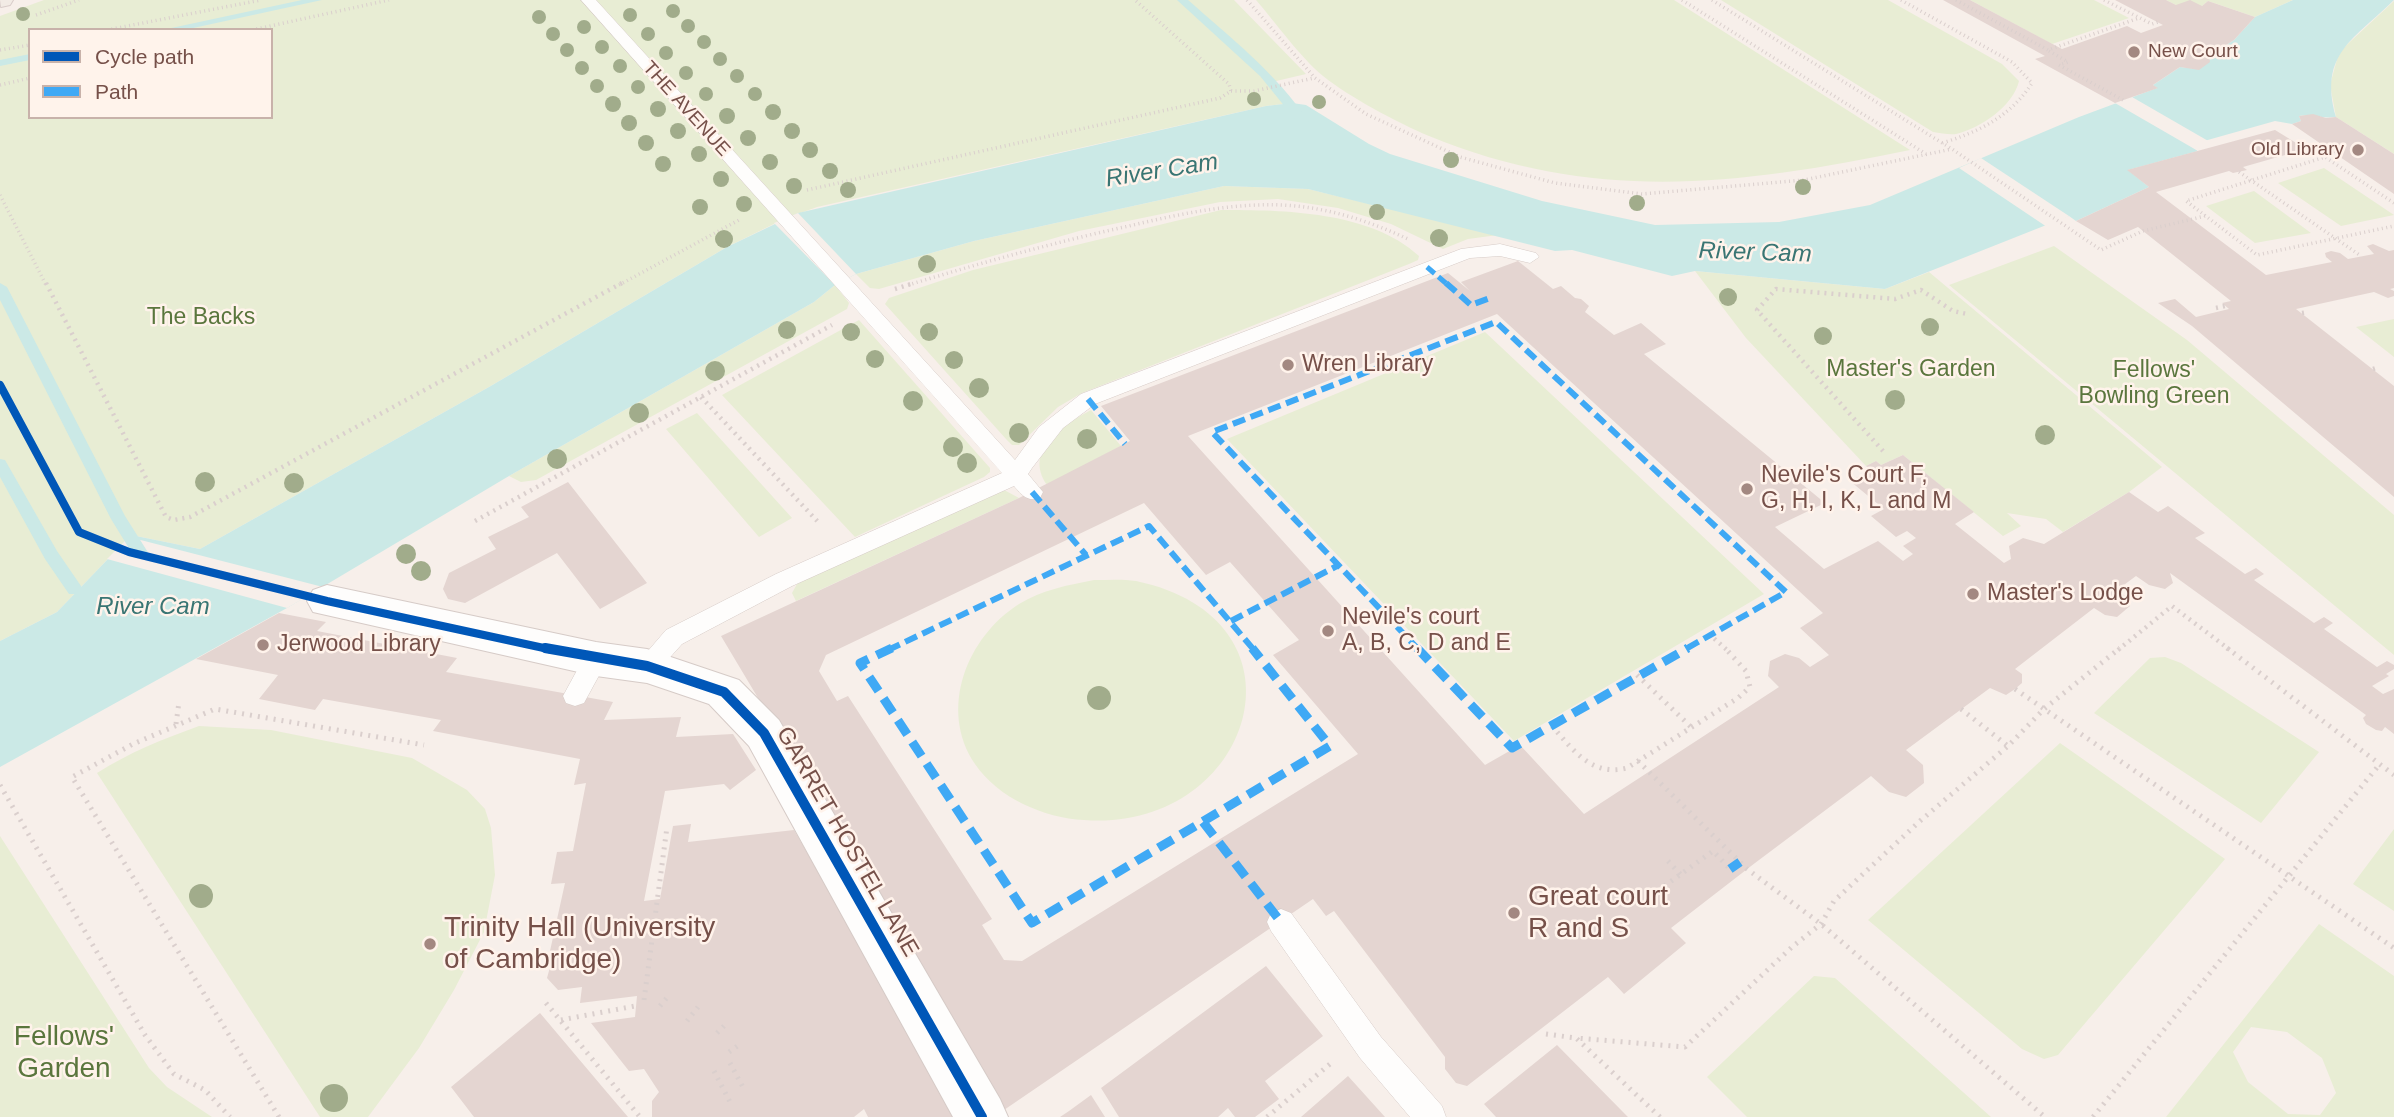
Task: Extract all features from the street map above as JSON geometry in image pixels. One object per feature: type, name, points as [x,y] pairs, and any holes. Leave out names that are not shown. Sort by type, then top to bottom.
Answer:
[{"type":"street","name":"GARRET HOSTEL LANE","points":[[327,601],[586,677],[647,666],[724,692],[764,733],[982,1117]]},
{"type":"lane","name":"THE AVENUE","points":[[588,0],[779,214],[864,303]]},
{"type":"lane","points":[[1025,484],[1030,451],[1048,429],[1067,412],[1088,399],[1438,263],[1484,250],[1500,250],[1530,257]]},
{"type":"lane","points":[[864,303],[1025,484]]},
{"type":"lane","points":[[647,666],[674,637],[845,551],[1025,484]]},
{"type":"lane","points":[[1281,922],[1363,1036],[1410,1097],[1431,1117]]},
{"type":"path","points":[[117,28],[261,0]]},
{"type":"path","points":[[262,28],[389,0]]},
{"type":"path","points":[[1135,0],[1228,85],[1231,91]]},
{"type":"path","points":[[1247,0],[1315,78],[1366,114],[1460,157],[1555,183],[1643,194],[1804,180],[1952,149]]},
{"type":"path","points":[[1682,0],[1927,155]]},
{"type":"path","points":[[1712,0],[1952,149],[2101,250],[2143,231],[2205,216]]},
{"type":"path","points":[[1901,0],[2012,62],[2032,83],[2024,98],[2001,117],[1942,144]]},
{"type":"path","points":[[1956,0],[2048,50],[2068,62],[2059,65],[2123,100]]},
{"type":"path","points":[[2104,0],[2152,24],[2158,22]]},
{"type":"path","points":[[2048,50],[2139,18]]},
{"type":"path","points":[[0,50],[28,45]]},
{"type":"path","points":[[0,85],[28,78]]},
{"type":"path","points":[[0,195],[166,517],[174,520],[190,517],[737,220],[779,214],[795,196],[821,185],[1220,98],[1231,91],[1254,91],[1315,78]]},
{"type":"path","points":[[2394,203],[2325,157],[2186,201],[2257,255],[2394,226]]},
{"type":"path","points":[[2239,172],[2361,256]]},
{"type":"path","points":[[475,521],[701,397],[864,303],[970,266],[1081,236],[1222,206],[1284,205],[1349,217],[1408,239],[1438,263]]},
{"type":"path","points":[[1883,452],[1757,310],[1776,289],[1895,299],[1921,290],[1953,311],[1967,314]]},
{"type":"path","points":[[2216,308],[2225,306]]},
{"type":"path","points":[[2302,313],[2308,312]]},
{"type":"path","points":[[2372,369],[2379,367]]},
{"type":"path","points":[[701,397],[845,551]]},
{"type":"path","points":[[1546,1034],[1685,1047],[1792,947],[1821,924],[1834,901],[1920,821],[2008,746],[2044,709],[2172,606],[2394,775]]},
{"type":"path","points":[[1552,726],[1583,758],[1604,773],[1614,773],[1638,761],[1738,698],[1750,687],[1750,677],[1741,663],[1709,634]]},
{"type":"path","points":[[1637,675],[1691,727]]},
{"type":"path","points":[[2015,689],[2394,948]]},
{"type":"path","points":[[176,725],[179,702]]},
{"type":"path","points":[[279,1117],[72,778],[133,744],[215,709],[424,745]]},
{"type":"path","points":[[1961,709],[2008,746]]},
{"type":"path","points":[[1638,761],[1747,869],[1821,924],[2045,1117]]},
{"type":"path","points":[[2093,1117],[2379,765]]},
{"type":"path","points":[[0,785],[145,1035],[174,1074],[205,1090],[230,1117]]},
{"type":"path","points":[[644,1000],[667,827]]},
{"type":"path","points":[[1645,900],[1713,851],[1730,869]]},
{"type":"path","points":[[1668,861],[1681,875]]},
{"type":"path","points":[[660,1006],[670,993]]},
{"type":"path","points":[[546,1003],[640,1117]]},
{"type":"path","points":[[561,1020],[635,1006]]},
{"type":"path","points":[[687,1021],[698,1007]]},
{"type":"path","points":[[717,1033],[727,1023]]},
{"type":"path","points":[[1576,1038],[1660,1117]]},
{"type":"path","points":[[729,1052],[740,1045]]},
{"type":"path","points":[[730,1063],[745,1091]]},
{"type":"path","points":[[1266,1117],[1329,1065]]},
{"type":"path","points":[[714,1071],[730,1102]]},
{"type":"green space","name":"The Backs","points":[[44,0],[1234,0],[1306,74],[1272,82],[1292,103],[1266,106],[817,207],[784,219],[727,247],[489,387],[200,549],[131,535],[57,612],[0,641],[0,16]]},
{"type":"green space","points":[[1256,0],[1674,0],[1910,150],[1786,172],[1727,179],[1668,182],[1609,180],[1550,172],[1490,158],[1429,136],[1360,101],[1314,68]]},
{"type":"green space","points":[[1721,0],[1888,0],[2002,64],[2019,81],[2016,90],[2003,107],[1976,127],[1956,134],[1933,132]]},
{"type":"green space","points":[[1970,0],[2094,0],[2129,18],[2052,44]]},
{"type":"green space","points":[[2166,0],[2293,0],[2255,17],[2208,1],[2202,6],[2176,5]]},
{"type":"green space","points":[[2394,1],[2394,154],[2336,117],[2330,85],[2339,52]]},
{"type":"green space","points":[[2324,168],[2394,215],[2341,226],[2278,183]]},
{"type":"green space","points":[[1224,186],[1308,189],[1498,235],[1468,239],[1443,249],[1391,224],[1338,208],[1278,199],[1220,202],[1079,231],[879,289],[870,288],[856,274],[974,241]]},
{"type":"green space","points":[[2254,191],[2311,233],[2255,243],[2206,206]]},
{"type":"green space","points":[[1221,210],[1298,213],[1351,222],[1399,241],[1419,256],[1418,260],[1409,264],[1082,393],[1058,407],[1019,445],[1012,445],[1006,439],[885,304],[889,298],[973,270]]},
{"type":"green space","name":"Fellows' Bowling Green","points":[[2054,246],[2187,340],[2394,515],[2394,655],[1949,285]]},
{"type":"green space","name":"Master's Garden","points":[[1695,271],[1885,289],[1929,272],[2162,467],[2129,492],[2063,532],[2046,519],[2007,513],[2021,526],[2003,536],[1903,455],[1881,465],[1876,461],[1866,466],[1746,338]]},
{"type":"green space","points":[[835,285],[849,303],[847,309],[536,480],[521,482],[509,476],[814,302]]},
{"type":"green space","points":[[2394,319],[2394,357],[2356,327]]},
{"type":"green space","points":[[859,320],[990,468],[990,472],[855,537],[722,395]]},
{"type":"green space","points":[[1485,332],[1764,594],[1514,741],[1227,439]]},
{"type":"green space","points":[[1091,410],[1121,446],[1047,485],[1041,472],[1043,450],[1058,431]]},
{"type":"green space","points":[[697,413],[792,518],[759,537],[666,429]]},
{"type":"green space","points":[[999,491],[1006,491],[1019,498],[796,601],[792,593],[797,584],[806,578]]},
{"type":"green space","points":[[1094,580],[1136,581],[1194,603],[1230,637],[1245,677],[1242,720],[1223,760],[1189,794],[1142,815],[1084,820],[1038,810],[996,787],[975,764],[964,743],[959,720],[959,698],[972,655],[985,635],[1001,618],[1019,604],[1037,595]]},
{"type":"green space","points":[[2165,657],[2181,663],[2319,752],[2261,823],[2094,713],[2150,658]]},
{"type":"green space","points":[[199,726],[271,730],[412,758],[467,790],[485,809],[491,828],[495,875],[484,932],[454,990],[419,1048],[368,1117],[320,1117],[97,773],[147,746]]},
{"type":"green space","points":[[2060,743],[2225,859],[2058,1055],[2044,1059],[2022,1049],[1868,920]]},
{"type":"green space","points":[[2394,829],[2394,911],[2353,884]]},
{"type":"green space","name":"Fellows' Garden","points":[[0,836],[149,1068],[167,1087],[212,1117],[0,1117]]},
{"type":"green space","points":[[2319,924],[2394,976],[2394,1117],[2166,1117]],"holes":[[[2251,1027],[2287,1032],[2322,1058],[2336,1093],[2320,1115],[2288,1114],[2248,1082],[2233,1052]]]},
{"type":"green space","points":[[1814,976],[1835,978],[1991,1117],[1747,1117],[1707,1077]]},
{"type":"water","name":"River Cam","points":[[2293,0],[2394,0],[2354,37],[2336,62],[2332,77],[2332,95],[2336,117],[2299,116],[2301,121],[2292,124],[2275,121],[2190,145],[2198,151],[2128,170],[2149,187],[2076,221],[2069,216],[1885,289],[1695,271],[1672,276],[1572,250],[1555,251],[1308,189],[1224,186],[974,241],[856,274],[835,285],[814,302],[509,476],[287,608],[0,767],[0,641],[57,612],[131,535],[200,549],[489,387],[727,247],[798,213],[1266,106],[1292,103],[1306,105],[1390,154],[1542,201],[1655,225],[1779,222],[1870,205],[2079,117],[2157,88],[2153,85],[2180,67],[2199,69],[2209,56],[2234,40],[2255,17]]},
{"type":"pier","points":[[2132,97],[2210,142],[2197,146],[2201,150],[2198,151],[2115,103]]},
{"type":"pier","points":[[1981,158],[2069,216],[2047,227],[1959,168]]},
{"type":"pier","points":[[798,213],[856,274],[835,285],[774,223]]},
{"type":"pier","points":[[129,537],[323,587],[287,608],[107,559]]},
{"type":"building","name":"New Court","points":[[1943,0],[1970,0],[2062,49],[2127,26],[2141,33],[2163,25],[2115,0],[2166,0],[2176,5],[2190,0],[2202,6],[2208,1],[2255,17],[2234,40],[2209,56],[2210,62],[2199,70],[2180,67],[2153,85],[2158,88],[2115,103],[2035,59],[2045,56]]},
{"type":"building","name":"Old Library","points":[[2313,114],[2326,118],[2336,117],[2394,154],[2394,194],[2292,124],[2301,121],[2299,116]]},
{"type":"building","points":[[2275,130],[2306,149],[2243,167],[2247,170],[2233,173],[2229,171],[2156,192],[2266,275],[2332,262],[2325,253],[2331,251],[2348,259],[2374,254],[2367,246],[2373,244],[2389,251],[2394,250],[2394,288],[2390,289],[2394,291],[2394,296],[2388,298],[2374,292],[2296,309],[2394,386],[2394,497],[2192,326],[2158,303],[2175,299],[2196,317],[2229,309],[2222,303],[2231,301],[2138,227],[2108,240],[2076,221],[2149,187],[2127,170]]},
{"type":"building","points":[[1518,261],[1553,289],[1561,286],[1575,298],[1581,299],[1589,306],[1585,312],[1614,335],[1641,323],[1666,344],[1644,354],[1825,503],[1775,527],[1824,569],[1878,541],[1903,561],[1913,554],[1903,546],[1916,538],[1907,531],[1896,537],[1871,516],[1884,509],[1850,481],[1871,470],[1866,466],[1876,461],[1881,465],[1903,455],[1974,512],[1955,524],[2004,563],[2011,559],[2009,546],[2023,538],[2044,544],[2129,492],[2158,512],[2168,506],[2205,533],[2195,538],[2245,574],[2256,568],[2264,574],[2254,580],[2314,623],[2324,617],[2333,623],[2324,629],[2377,667],[2387,661],[2394,665],[2394,669],[2386,674],[2389,676],[2372,686],[2383,694],[2394,689],[2394,734],[2385,727],[2382,731],[2366,724],[2363,718],[2366,715],[2170,573],[2173,583],[2165,589],[2149,585],[2136,576],[2117,590],[2127,597],[2130,606],[2117,617],[2105,615],[2094,608],[2015,669],[2022,674],[2022,683],[2015,689],[2006,695],[1990,688],[1906,750],[1923,765],[1924,783],[1906,797],[1889,792],[1871,776],[1671,928],[1686,943],[1624,994],[1608,977],[1467,1086],[1456,1083],[1445,1069],[1445,1057],[1334,911],[1326,916],[1313,899],[1004,1110],[721,636],[1019,498],[1130,441],[1101,406],[1448,273],[1470,291],[1461,282]],"holes":[[[1497,314],[1823,613],[1800,628],[1829,655],[1810,667],[1799,658],[1785,654],[1770,661],[1768,676],[1779,687],[1584,814],[1520,745],[1485,765],[1188,436]],[[1144,503],[1206,575],[1230,562],[1299,640],[1273,655],[1358,754],[1022,961],[1004,960],[982,925],[992,919],[848,696],[837,701],[819,671],[826,655]]]},
{"type":"building","points":[[568,482],[647,583],[600,609],[557,553],[465,603],[448,599],[443,589],[449,573],[496,549],[488,537],[529,517],[521,507]]},
{"type":"building","points":[[279,613],[326,622],[317,631],[457,658],[446,672],[613,702],[604,720],[681,717],[676,737],[733,734],[756,770],[730,790],[724,784],[665,791],[644,901],[660,899],[673,826],[691,824],[688,842],[794,830],[961,1117],[868,1117],[864,1109],[854,1117],[652,1117],[652,1101],[659,1092],[644,1069],[629,1071],[591,1023],[635,1017],[637,996],[580,1003],[582,987],[558,990],[547,978],[552,960],[548,960],[565,883],[551,884],[557,852],[573,851],[586,783],[574,785],[580,759],[433,731],[441,720],[323,699],[315,710],[259,699],[278,675],[196,659]]},
{"type":"building","points":[[1266,966],[1323,1036],[1265,1081],[1279,1099],[1255,1117],[1235,1117],[1228,1108],[1218,1117],[1119,1117],[1101,1088]]},
{"type":"building","points":[[540,1013],[628,1117],[474,1117],[451,1087]]},
{"type":"building","points":[[1557,1045],[1628,1117],[1496,1117],[1484,1104]]},
{"type":"building","points":[[1348,1076],[1385,1117],[1301,1117]]},
{"type":"building","points":[[1091,1095],[1105,1117],[1060,1117],[1069,1111]]},
{"type":"waterway","points":[[177,28],[317,0]]},
{"type":"waterway","points":[[1182,0],[1264,73],[1303,122]]},
{"type":"waterway","points":[[0,63],[28,57]]},
{"type":"waterway","points":[[0,287],[119,519],[141,554]]},
{"type":"waterway","points":[[0,464],[51,555],[75,590]]},
{"type":"marked path","points":[[1427,267],[1471,305],[1490,298]]},
{"type":"marked path","points":[[1496,322],[1786,592],[1512,748],[1212,432],[1496,322]]},
{"type":"marked path","points":[[1088,399],[1125,444]]},
{"type":"marked path","points":[[1032,492],[1086,555]]},
{"type":"marked path","points":[[1149,526],[1231,621],[1330,746],[1032,923],[860,663],[1149,526]]},
{"type":"marked path","points":[[1231,621],[1337,566]]},
{"type":"marked path","points":[[1203,822],[1281,922]]},
{"type":"marked path","points":[[1730,869],[1740,862]]},
{"type":"cycle path","points":[[0,385],[79,532],[129,552],[327,601],[596,659],[647,666],[724,692],[764,733],[982,1117]]},
{"type":"place","name":"New Court","points":[[2134,52]]},
{"type":"place","name":"Old Library","points":[[2358,150]]},
{"type":"place","name":"Wren Library","points":[[1288,365]]},
{"type":"place","name":"Nevile's Court F, G, H, I, K, L and M","points":[[1747,489]]},
{"type":"place","name":"Master's Lodge","points":[[1973,594]]},
{"type":"place","name":"Nevile's court A, B, C, D and E","points":[[1328,631]]},
{"type":"place","name":"Jerwood Library","points":[[263,645]]},
{"type":"place","name":"Great court R and S","points":[[1514,913]]},
{"type":"place","name":"Trinity Hall (University of Cambridge)","points":[[430,944]]}]
